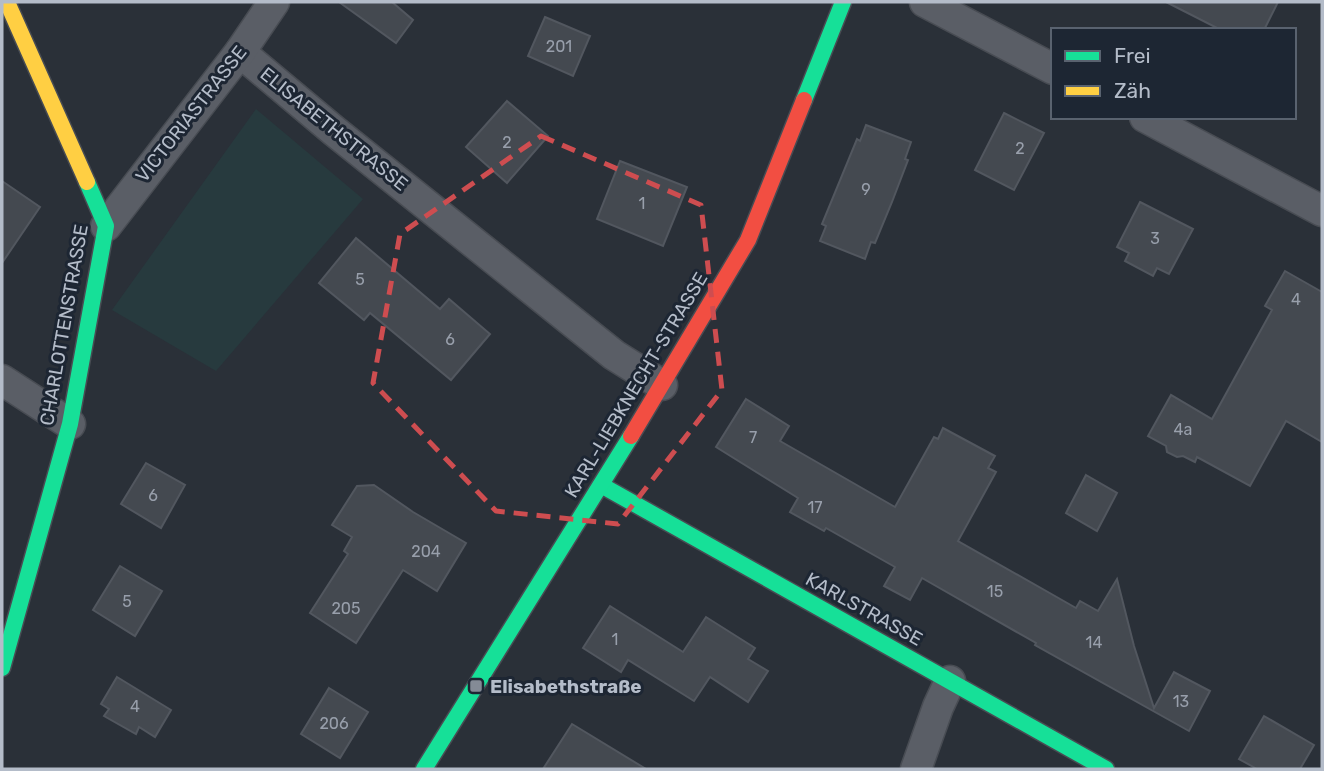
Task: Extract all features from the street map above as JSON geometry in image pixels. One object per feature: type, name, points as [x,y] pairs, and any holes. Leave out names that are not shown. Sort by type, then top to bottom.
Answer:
[{"type":"street","name":"CHARLOTTENSTRASSE","points":[[2,667],[69,424],[106,226],[7,2]]},
{"type":"street","name":"VICTORIASTRASSE","points":[[106,226],[240,52],[274,2]]},
{"type":"street","name":"KARL-LIEBKNECHT-STRASSE","points":[[424,769],[601,485],[748,240],[843,2]]},
{"type":"street","points":[[925,2],[1051,68]]},
{"type":"street","name":"ELISABETHSTRASSE","points":[[240,52],[614,355],[662,385]]},
{"type":"street","points":[[1149,119],[1322,211]]},
{"type":"street","points":[[2,380],[69,424]]},
{"type":"street","name":"KARLSTRASSE","points":[[601,485],[1106,769]]},
{"type":"street","points":[[916,769],[950,681]]},
{"type":"highlighted area","points":[[541,136],[701,205],[722,390],[618,524],[496,511],[373,383],[400,234]]},
{"type":"green space","points":[[256,109],[363,199],[216,371],[112,310]]},
{"type":"building","points":[[339,2],[392,2],[413,20],[396,43]]},
{"type":"building","points":[[1166,2],[1278,2],[1265,28],[1217,28]]},
{"type":"building","points":[[545,17],[590,36],[573,76],[528,56]]},
{"type":"building","points":[[507,101],[548,136],[507,183],[466,147]]},
{"type":"building","points":[[1004,113],[1044,133],[1014,190],[975,170]]},
{"type":"building","points":[[866,125],[911,142],[905,159],[908,160],[892,202],[875,243],[871,242],[865,259],[820,241],[826,226],[822,224],[857,139],[860,141]]},
{"type":"building","points":[[620,161],[687,187],[663,246],[597,219]]},
{"type":"building","points":[[2,181],[40,207],[2,263]]},
{"type":"building","points":[[1140,202],[1193,229],[1169,274],[1157,268],[1153,276],[1125,261],[1129,253],[1117,247]]},
{"type":"building","points":[[356,238],[440,309],[449,299],[490,334],[451,380],[370,313],[364,320],[319,283]]},
{"type":"building","points":[[1285,271],[1322,292],[1322,442],[1286,421],[1250,486],[1197,457],[1195,462],[1183,456],[1177,457],[1167,452],[1166,446],[1148,436],[1171,395],[1212,419],[1272,310],[1265,306]]},
{"type":"building","points":[[746,399],[789,426],[780,441],[895,507],[934,437],[938,439],[943,428],[995,456],[988,468],[996,472],[958,541],[1076,608],[1080,601],[1098,611],[1117,579],[1134,646],[1154,708],[1174,672],[1210,691],[1189,731],[922,578],[910,600],[884,586],[895,567],[826,528],[824,531],[790,512],[798,498],[716,447]]},
{"type":"building","points":[[146,463],[185,485],[161,528],[121,504]]},
{"type":"building","points":[[1086,475],[1117,493],[1097,531],[1066,513]]},
{"type":"building","points":[[374,485],[466,543],[437,591],[403,570],[356,643],[310,613],[348,554],[344,551],[352,537],[332,525],[357,486]]},
{"type":"building","points":[[120,566],[162,591],[135,636],[93,610]]},
{"type":"building","points":[[610,606],[683,652],[706,617],[755,648],[748,659],[768,671],[748,702],[710,677],[694,701],[628,660],[621,672],[583,648]]},
{"type":"building","points":[[117,677],[171,710],[155,737],[139,727],[136,734],[104,716],[109,709],[101,704]]},
{"type":"building","points":[[329,688],[368,712],[340,758],[301,734]]},
{"type":"building","points":[[1264,716],[1314,745],[1300,769],[1257,769],[1239,759]]},
{"type":"building","points":[[572,724],[646,769],[543,769]]},
{"type":"traffic: fast","points":[[804,100],[843,2]]},
{"type":"traffic: fast","points":[[2,668],[70,424],[106,226],[87,182]]},
{"type":"traffic: fast","points":[[424,769],[631,436]]},
{"type":"traffic: fast","points":[[601,485],[1106,769]]},
{"type":"traffic: slow","points":[[7,2],[87,182]]},
{"type":"traffic: jam","points":[[631,436],[748,240],[804,100]]},
{"type":"place","name":"Elisabethstraße","points":[[476,686]]}]
